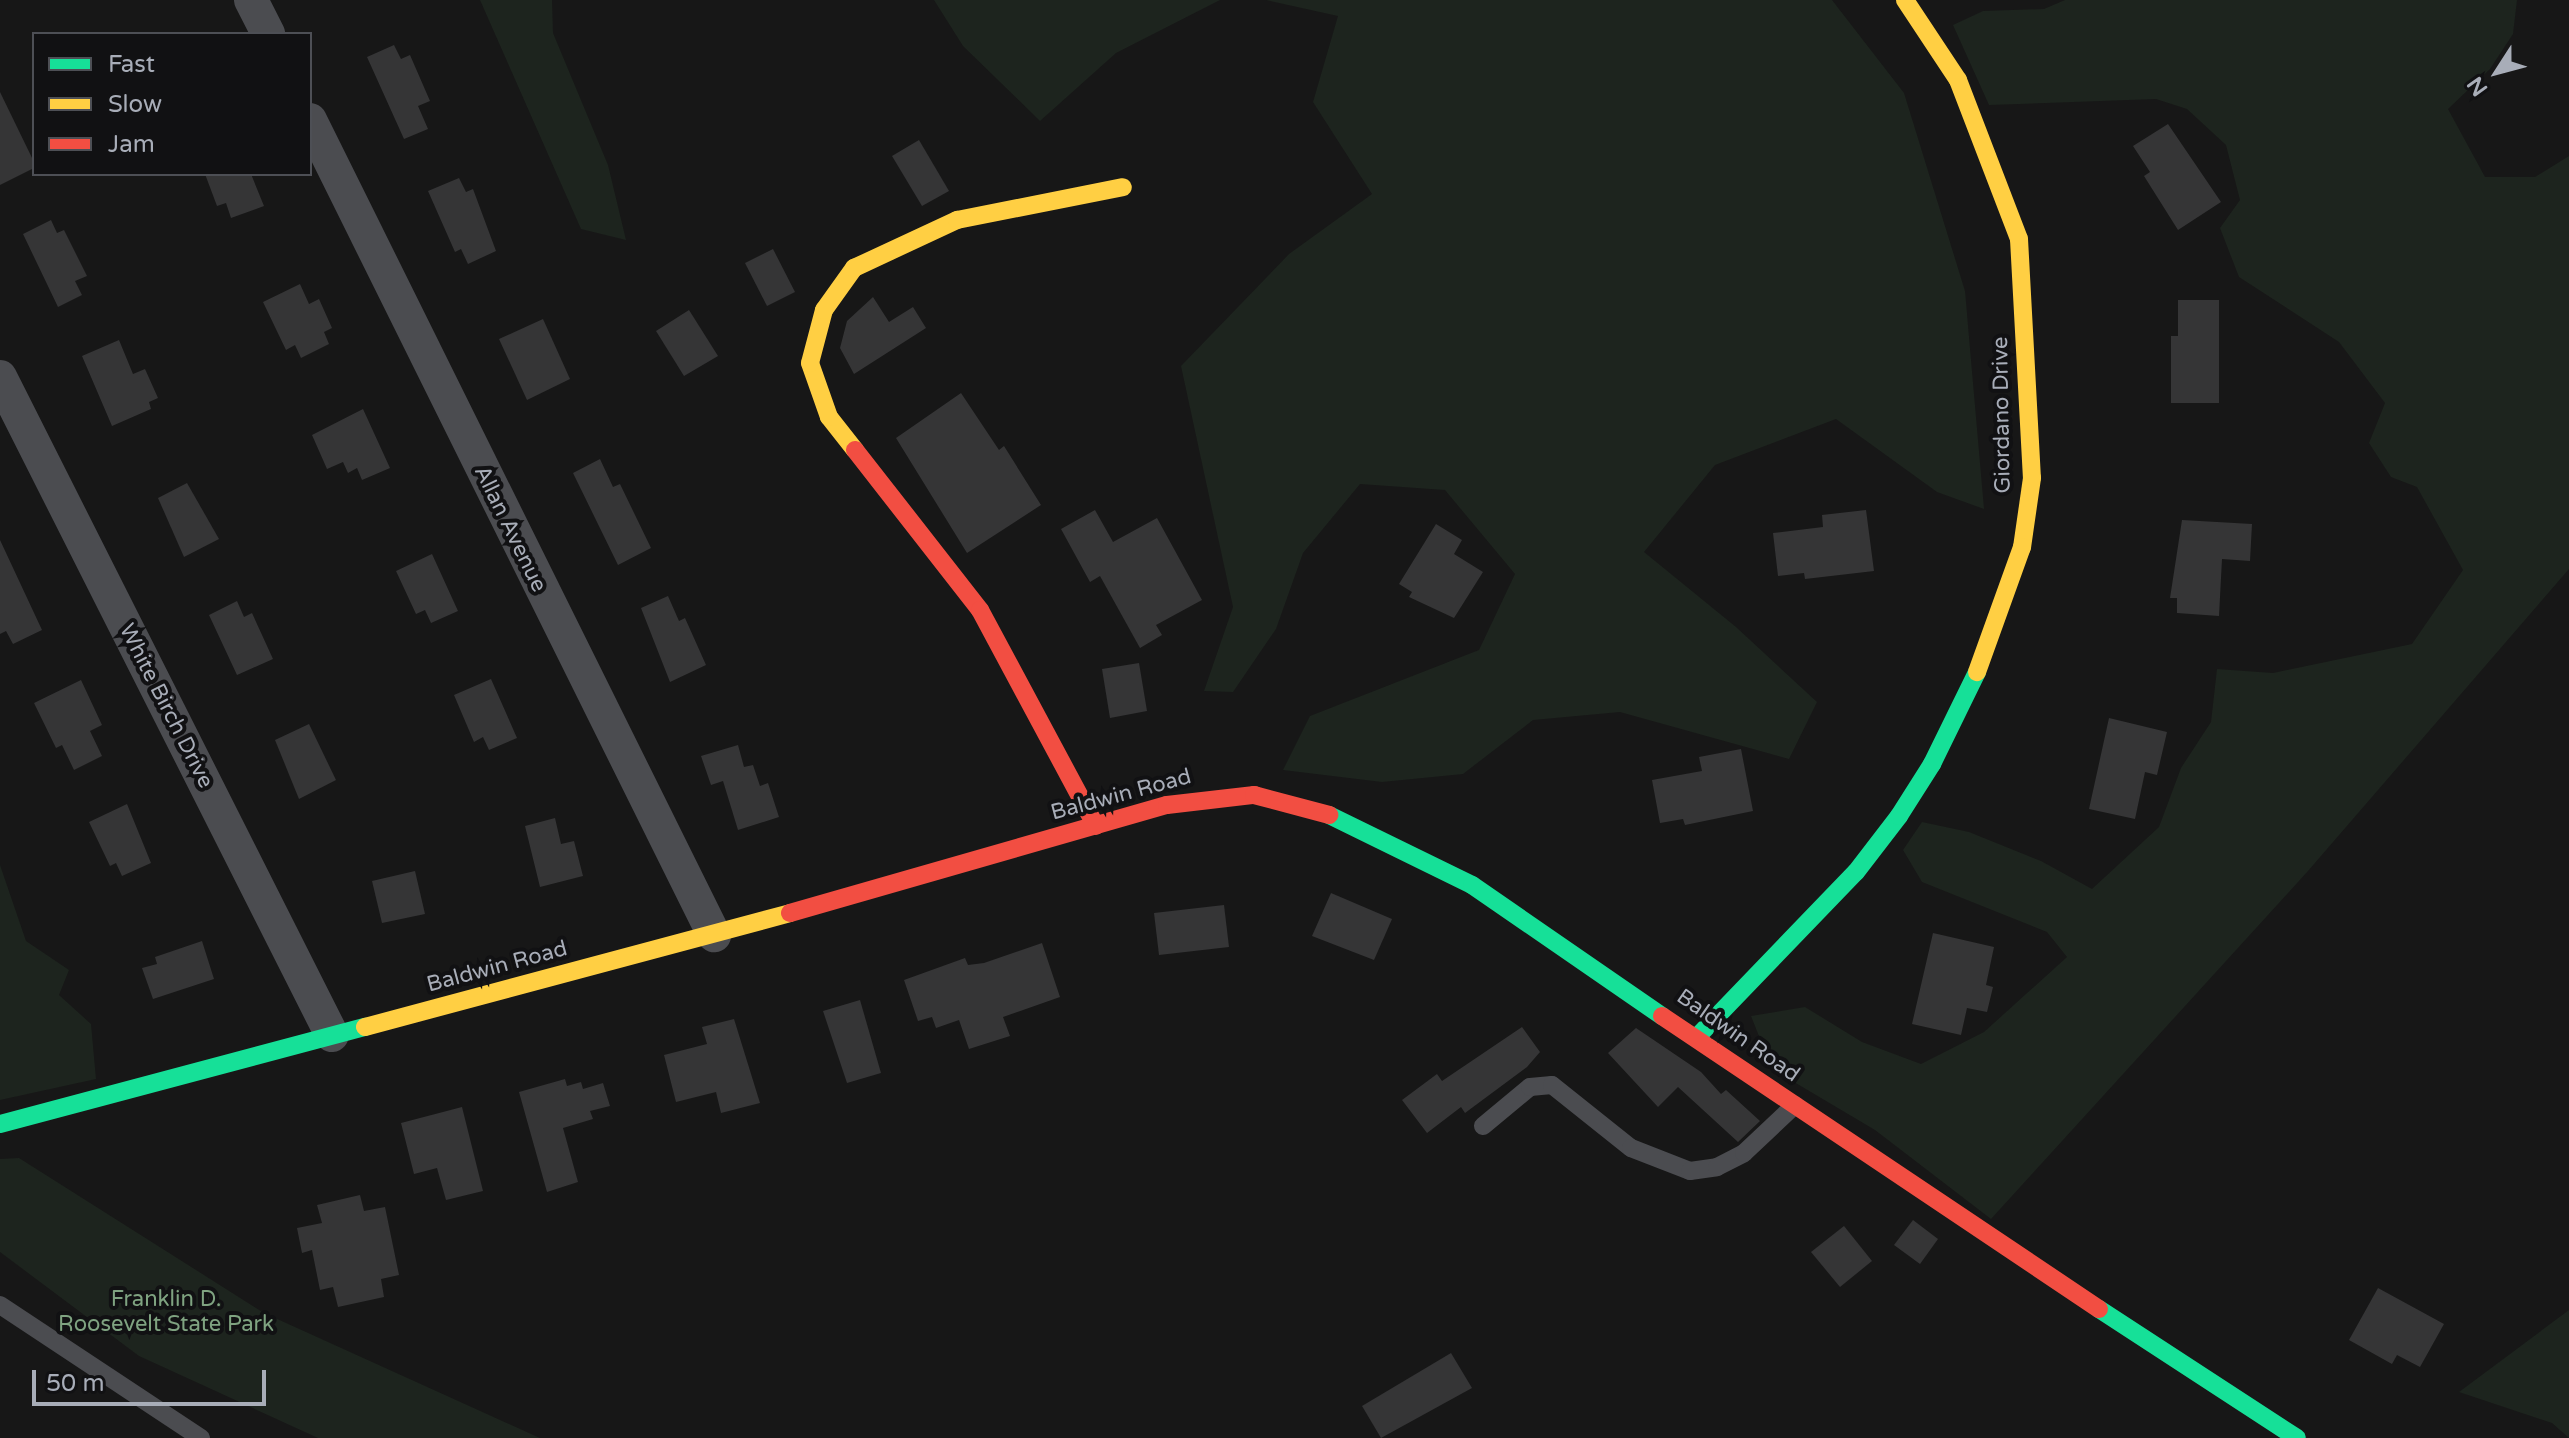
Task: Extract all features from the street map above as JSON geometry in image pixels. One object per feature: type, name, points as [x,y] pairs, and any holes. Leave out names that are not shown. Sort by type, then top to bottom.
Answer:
[{"type":"street","points":[[251,0],[267,32]]},
{"type":"street","name":"Giordano Drive","points":[[1697,1037],[1856,872],[1899,816],[1932,764],[1988,650],[2022,547],[2032,478],[2019,239],[1958,80],[1905,0]]},
{"type":"street","name":"Allan Avenue","points":[[312,124],[714,935]]},
{"type":"street","points":[[1096,826],[980,610],[829,417],[810,363],[824,310],[854,268],[957,220],[1123,187]]},
{"type":"street","name":"White Birch Drive","points":[[0,377],[332,1035]]},
{"type":"street","name":"Baldwin Road","points":[[0,1124],[714,935],[1096,826],[1217,796],[1254,795],[1315,809],[1404,847],[1472,885],[1795,1105],[2297,1438]]},
{"type":"lane","points":[[1483,1126],[1530,1087],[1552,1085],[1631,1148],[1690,1171],[1717,1167],[1744,1153],[1795,1105]]},
{"type":"lane","points":[[0,1305],[201,1438]]},
{"type":"green space","points":[[480,0],[552,0],[553,33],[608,165],[626,240],[581,229]]},
{"type":"green space","points":[[934,0],[1220,0],[1116,53],[1040,121],[963,46]]},
{"type":"green space","points":[[1266,0],[1832,0],[1904,93],[1965,291],[1984,509],[1937,492],[1836,419],[1715,465],[1644,552],[1736,627],[1817,702],[1789,759],[1620,712],[1533,720],[1463,774],[1382,782],[1283,770],[1310,716],[1479,650],[1515,574],[1445,490],[1360,484],[1303,553],[1276,629],[1233,692],[1204,691],[1233,607],[1181,366],[1289,254],[1372,194],[1313,102],[1338,16]]},
{"type":"green space","points":[[2065,0],[2517,0],[2513,34],[2490,69],[2448,109],[2485,177],[2535,177],[2569,156],[2569,569],[2308,871],[1991,1219],[1875,1130],[1772,1069],[1751,1016],[1805,1007],[1862,1042],[1921,1064],[1984,1032],[2067,957],[2047,932],[1922,882],[1903,850],[1922,822],[1969,832],[2041,861],[2092,889],[2159,827],[2181,768],[2211,722],[2217,669],[2273,673],[2412,644],[2463,570],[2417,487],[2391,477],[2369,443],[2385,403],[2339,342],[2239,277],[2220,228],[2240,200],[2226,145],[2187,109],[2156,99],[1989,105],[1953,25],[1983,11],[2044,9]]},
{"type":"green space","points":[[0,865],[26,941],[69,970],[59,995],[91,1024],[96,1079],[0,1100]]},
{"type":"green space","name":"Franklin D. Roosevelt State Park","points":[[19,1158],[264,1313],[540,1438],[318,1438],[139,1356],[0,1252],[0,1159]]},
{"type":"green space","points":[[2569,1310],[2569,1438],[2552,1423],[2459,1392]]},
{"type":"building","points":[[394,45],[401,59],[410,55],[430,101],[418,106],[428,129],[404,139],[367,57]]},
{"type":"building","points":[[0,92],[32,158],[32,169],[0,185]]},
{"type":"building","points":[[2168,124],[2221,202],[2178,230],[2144,176],[2150,172],[2133,146]]},
{"type":"building","points":[[919,140],[949,191],[922,206],[892,156]]},
{"type":"building","points":[[206,176],[252,176],[264,206],[231,218],[226,203],[217,206]]},
{"type":"building","points":[[459,178],[466,192],[473,189],[496,251],[468,264],[461,249],[455,252],[428,191]]},
{"type":"building","points":[[51,220],[57,233],[64,230],[87,276],[75,281],[82,295],[58,307],[23,234]]},
{"type":"building","points":[[773,249],[795,292],[767,306],[745,263]]},
{"type":"building","points":[[300,284],[309,304],[319,299],[332,328],[324,332],[329,344],[301,358],[295,345],[286,350],[263,302]]},
{"type":"building","points":[[873,297],[889,322],[913,307],[926,328],[854,374],[840,348],[847,321]]},
{"type":"building","points":[[2178,300],[2219,300],[2219,403],[2171,403],[2171,336],[2178,336]]},
{"type":"building","points":[[689,310],[718,356],[684,376],[656,331]]},
{"type":"building","points":[[543,319],[570,379],[527,400],[499,339]]},
{"type":"building","points":[[119,340],[133,374],[145,369],[158,398],[149,402],[151,409],[112,426],[82,356]]},
{"type":"building","points":[[961,393],[999,450],[1004,446],[1041,505],[967,553],[896,438]]},
{"type":"building","points":[[363,409],[390,468],[362,480],[357,468],[348,473],[343,462],[327,469],[312,435]]},
{"type":"building","points":[[600,459],[613,487],[620,484],[651,548],[618,565],[573,473]]},
{"type":"building","points":[[187,483],[219,539],[184,557],[158,498]]},
{"type":"building","points":[[1095,510],[1113,542],[1157,518],[1202,600],[1156,625],[1162,635],[1140,648],[1100,576],[1090,582],[1061,529]]},
{"type":"building","points":[[1866,510],[1874,571],[1805,579],[1804,573],[1778,576],[1773,533],[1823,527],[1822,515]]},
{"type":"building","points":[[2182,520],[2252,524],[2250,561],[2222,559],[2219,616],[2177,613],[2177,598],[2170,598]]},
{"type":"building","points":[[1436,524],[1462,540],[1454,554],[1483,572],[1454,618],[1409,597],[1412,592],[1399,584]]},
{"type":"building","points":[[0,540],[42,630],[13,644],[6,631],[0,634]]},
{"type":"building","points":[[432,554],[458,611],[431,623],[425,610],[416,614],[396,571]]},
{"type":"building","points":[[668,596],[679,621],[685,618],[706,665],[670,682],[641,608]]},
{"type":"building","points":[[237,601],[244,617],[252,613],[273,659],[237,675],[209,615]]},
{"type":"building","points":[[1139,663],[1147,711],[1110,718],[1102,669]]},
{"type":"building","points":[[491,679],[517,738],[489,750],[483,737],[474,742],[454,695]]},
{"type":"building","points":[[81,680],[102,725],[90,731],[102,756],[74,770],[62,745],[56,748],[34,703]]},
{"type":"building","points":[[2109,718],[2167,732],[2157,775],[2145,772],[2135,819],[2089,809]]},
{"type":"building","points":[[309,724],[336,780],[299,799],[275,740]]},
{"type":"building","points":[[738,745],[744,767],[753,765],[760,786],[768,783],[779,817],[738,830],[723,781],[711,785],[701,756]]},
{"type":"building","points":[[1741,749],[1753,811],[1685,825],[1683,819],[1660,823],[1652,780],[1702,771],[1699,757]]},
{"type":"building","points":[[127,804],[151,863],[122,876],[116,863],[110,866],[89,822]]},
{"type":"building","points":[[555,818],[561,844],[574,841],[583,876],[540,887],[525,826]]},
{"type":"building","points":[[415,871],[425,914],[382,923],[372,881]]},
{"type":"building","points":[[1331,893],[1392,919],[1374,960],[1312,936]]},
{"type":"building","points":[[1224,905],[1229,947],[1159,955],[1154,913]]},
{"type":"building","points":[[1933,933],[1994,947],[1986,985],[1993,987],[1987,1012],[1967,1008],[1961,1035],[1912,1024]]},
{"type":"building","points":[[202,941],[214,979],[153,999],[142,968],[157,964],[155,957]]},
{"type":"building","points":[[1042,943],[1060,997],[1003,1017],[1010,1036],[969,1049],[959,1020],[936,1028],[932,1017],[918,1021],[904,980],[965,958],[968,965],[984,963]]},
{"type":"building","points":[[860,1000],[881,1073],[847,1083],[823,1011]]},
{"type":"building","points":[[734,1019],[760,1103],[721,1113],[716,1092],[676,1102],[664,1055],[707,1044],[702,1027]]},
{"type":"building","points":[[1522,1027],[1540,1052],[1527,1067],[1465,1113],[1461,1107],[1427,1133],[1402,1100],[1437,1074],[1442,1081]]},
{"type":"building","points":[[1636,1028],[1701,1072],[1721,1094],[1726,1090],[1760,1121],[1738,1142],[1678,1087],[1658,1107],[1608,1053]]},
{"type":"building","points":[[565,1079],[567,1086],[581,1082],[583,1089],[603,1083],[610,1106],[590,1111],[593,1119],[563,1128],[578,1182],[547,1192],[519,1092]]},
{"type":"building","points":[[462,1107],[483,1191],[446,1200],[437,1168],[414,1174],[401,1123]]},
{"type":"building","points":[[360,1195],[364,1211],[385,1207],[399,1275],[381,1279],[384,1297],[338,1307],[333,1287],[320,1290],[312,1250],[302,1253],[297,1228],[322,1223],[317,1205]]},
{"type":"building","points":[[1913,1220],[1938,1239],[1920,1264],[1894,1245]]},
{"type":"building","points":[[1844,1226],[1872,1261],[1840,1287],[1811,1252]]},
{"type":"building","points":[[2378,1288],[2444,1324],[2420,1367],[2397,1355],[2392,1364],[2349,1340]]},
{"type":"building","points":[[1451,1353],[1472,1388],[1381,1438],[1362,1406]]},
{"type":"traffic: fast","points":[[1697,1037],[1856,872],[1899,816],[1932,764],[1977,672]]},
{"type":"traffic: fast","points":[[1329,815],[1472,885],[1662,1016]]},
{"type":"traffic: fast","points":[[0,1124],[365,1027]]},
{"type":"traffic: fast","points":[[2099,1309],[2297,1438]]},
{"type":"traffic: slow","points":[[1905,0],[1958,80],[2019,239],[2032,478],[2022,547],[1977,672]]},
{"type":"traffic: slow","points":[[855,450],[829,417],[810,363],[824,310],[854,268],[957,220],[1123,187]]},
{"type":"traffic: slow","points":[[365,1027],[790,913]]},
{"type":"traffic: jam","points":[[855,450],[980,610],[1096,826]]},
{"type":"traffic: jam","points":[[790,913],[1167,805],[1254,795],[1329,815]]},
{"type":"traffic: jam","points":[[1662,1016],[2099,1309]]}]
